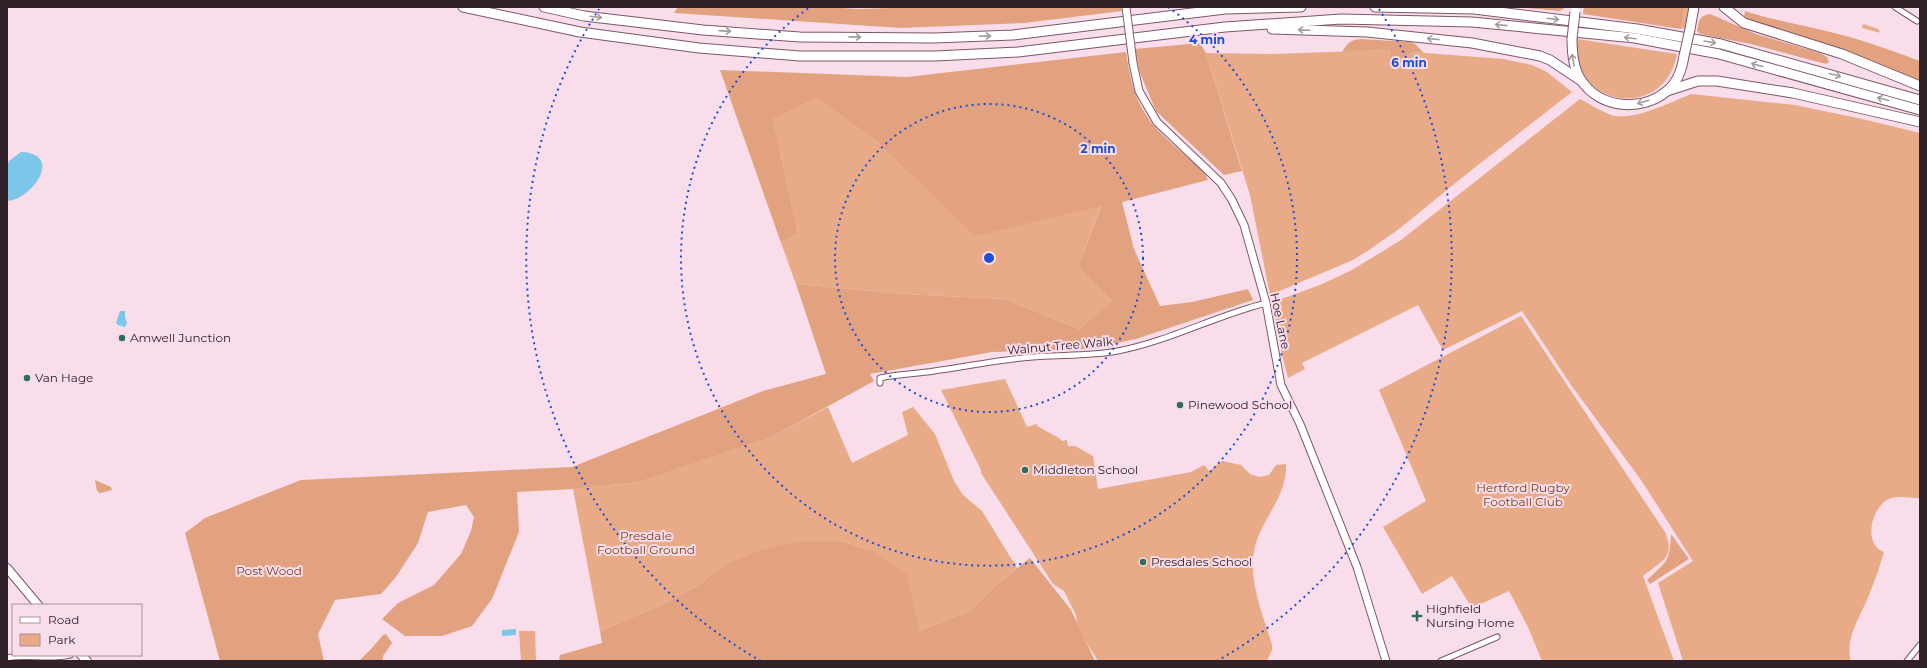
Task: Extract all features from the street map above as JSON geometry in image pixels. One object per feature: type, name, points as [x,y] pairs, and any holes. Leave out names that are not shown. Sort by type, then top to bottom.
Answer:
[{"type":"highway","points":[[463,7],[580,32],[700,48],[800,56],[935,56],[1018,52],[1225,27],[1341,19],[1472,22],[1635,38],[1719,54],[1920,110]]},
{"type":"highway","points":[[544,7],[584,16],[703,30],[800,37],[934,38],[1013,35],[1242,7]]},
{"type":"highway","points":[[1226,9],[1301,7]]},
{"type":"highway","points":[[1375,7],[1474,10],[1637,29],[1721,44],[1920,100]]},
{"type":"highway","points":[[1667,91],[1678,77],[1694,7]]},
{"type":"highway","points":[[1724,7],[1744,23],[1842,54],[1920,86]]},
{"type":"highway","points":[[1576,10],[1572,39],[1573,59],[1580,80]]},
{"type":"highway","points":[[1225,27],[1367,32],[1472,43],[1540,56],[1550,60],[1580,80],[1587,88],[1600,98],[1618,104],[1636,104],[1646,102],[1667,91],[1698,81],[1717,81],[1794,93],[1920,122]]},
{"type":"main road","points":[[7,568],[37,604]]},
{"type":"street","name":"Hoe Lane","points":[[1126,7],[1133,63],[1139,91],[1157,122],[1221,183],[1232,200],[1244,225],[1266,303],[1281,385],[1300,424],[1356,566],[1386,661]]},
{"type":"street","points":[[1895,7],[1917,21]]},
{"type":"street","name":"Walnut Tree Walk","points":[[880,383],[880,378],[897,374],[934,371],[1022,358],[1085,355],[1118,351],[1155,341],[1229,313],[1266,303]]},
{"type":"street","points":[[1440,661],[1497,637]]},
{"type":"street","points":[[1908,661],[1920,645]]},
{"type":"street","points":[[7,658],[65,656]]},
{"type":"green space","points":[[678,7],[821,7],[860,9],[919,7],[1121,7],[1122,11],[1024,23],[901,28],[674,13]]},
{"type":"green space","points":[[1516,7],[1566,7],[1560,11]]},
{"type":"green space","points":[[1584,7],[1685,7],[1681,29],[1583,14]]},
{"type":"green space","points":[[1685,7],[1689,7],[1685,28],[1681,29]]},
{"type":"green space","points":[[1745,11],[1848,37],[1879,46],[1920,61],[1920,82],[1748,21],[1744,18]]},
{"type":"green space","points":[[1710,14],[1756,34],[1820,53],[1827,57],[1829,62],[1826,64],[1751,44],[1700,34],[1697,31],[1700,20],[1704,16]]},
{"type":"green space","points":[[1863,24],[1878,29],[1881,33],[1862,28]]},
{"type":"green space","points":[[1361,39],[1411,42],[1424,53],[1413,52],[1391,65],[1389,50],[1342,52],[1350,42]]},
{"type":"green space","points":[[1577,39],[1677,54],[1669,76],[1655,90],[1638,97],[1620,98],[1602,92],[1588,80],[1579,62]]},
{"type":"green space","points":[[1200,43],[1206,53],[1242,171],[1224,175],[1156,111],[1140,73],[1135,49]]},
{"type":"green space","points":[[1389,50],[1391,65],[1413,52],[1503,59],[1532,65],[1547,72],[1572,92],[1469,172],[1399,229],[1369,250],[1353,260],[1270,295],[1250,195],[1206,53],[1270,54]]},
{"type":"green space","name":"Post Wood","points":[[1126,52],[1136,95],[1148,117],[1166,138],[1203,171],[1208,180],[1122,202],[1134,249],[1160,306],[1192,302],[1248,289],[1253,300],[1136,339],[1088,349],[992,352],[870,374],[874,381],[770,438],[639,482],[573,489],[517,492],[519,532],[492,599],[472,626],[442,636],[405,636],[382,619],[398,603],[434,585],[461,554],[471,531],[474,517],[466,505],[428,512],[418,543],[396,577],[381,594],[335,600],[318,634],[324,661],[220,661],[185,533],[205,518],[301,480],[572,467],[763,391],[826,374],[796,284],[904,294],[1005,299],[1079,329],[1112,301],[1078,267],[1101,206],[975,236],[875,140],[816,98],[773,120],[798,233],[781,243],[720,70],[907,77]]},
{"type":"green space","points":[[1691,94],[1795,105],[1920,133],[1920,498],[1900,497],[1889,499],[1878,509],[1874,517],[1871,534],[1873,541],[1877,548],[1884,552],[1868,599],[1852,634],[1850,643],[1851,661],[1683,661],[1658,583],[1693,561],[1641,480],[1571,385],[1522,311],[1443,350],[1418,305],[1302,363],[1305,369],[1288,378],[1280,347],[1273,302],[1320,285],[1352,270],[1401,240],[1580,99],[1611,115],[1629,116],[1663,106]]},
{"type":"green space","points":[[816,98],[875,140],[975,235],[1101,205],[1078,267],[1112,301],[1079,329],[1005,299],[904,294],[796,284],[781,243],[798,233],[773,120]]},
{"type":"green space","name":"Hertford Rugby Football Club","points":[[1521,316],[1665,532],[1669,548],[1668,553],[1661,562],[1643,576],[1674,661],[1542,661],[1528,627],[1509,591],[1472,608],[1452,576],[1422,594],[1383,527],[1426,501],[1379,390]]},
{"type":"green space","name":"Presdales School","points":[[1005,379],[1027,427],[1037,424],[1037,426],[1062,441],[1067,440],[1068,446],[1075,446],[1093,456],[1098,489],[1191,472],[1204,465],[1209,471],[1222,461],[1241,465],[1250,474],[1259,477],[1269,475],[1276,465],[1286,464],[1280,493],[1262,528],[1254,551],[1253,564],[1256,591],[1272,645],[1272,650],[1267,661],[1098,661],[1078,629],[1076,615],[1064,591],[1053,584],[981,473],[981,470],[941,390]]},
{"type":"green space","name":"Presdale Football Ground","points":[[828,407],[852,463],[908,435],[902,412],[913,407],[935,434],[954,481],[963,495],[982,511],[1017,568],[997,584],[970,611],[919,631],[870,550],[844,542],[794,542],[725,564],[697,586],[663,604],[600,631],[573,489],[639,482],[770,438]]},
{"type":"green space","points":[[95,480],[111,487],[112,490],[100,493],[97,491]]},
{"type":"green space","points":[[1671,534],[1689,559],[1650,584],[1647,580],[1663,564],[1668,556]]},
{"type":"green space","points":[[794,542],[844,542],[870,550],[907,575],[919,631],[970,611],[997,584],[1030,558],[1071,610],[1095,661],[559,661],[560,655],[602,643],[600,631],[663,604],[697,586],[725,564],[762,550]]},
{"type":"green space","points":[[519,631],[535,631],[536,661],[521,661]]},
{"type":"green space","points":[[386,634],[392,643],[383,656],[382,661],[359,661],[383,635]]},
{"type":"water","points":[[21,152],[34,155],[41,160],[42,168],[40,177],[34,186],[26,193],[16,199],[7,201],[7,166],[9,161]]},
{"type":"water","points":[[120,311],[125,311],[127,323],[125,327],[116,323]]},
{"type":"water","points":[[516,629],[516,635],[502,636],[502,630]]},
{"type":"place","name":"Amwell Junction","points":[[122,338]]},
{"type":"place","name":"Van Hage","points":[[27,378]]},
{"type":"place","name":"Pinewood School","points":[[1180,405]]},
{"type":"place","name":"Middleton School","points":[[1025,470]]},
{"type":"place","name":"Presdales School","points":[[1143,562]]},
{"type":"place","name":"Highfield Nursing Home","points":[[1417,616]]}]
